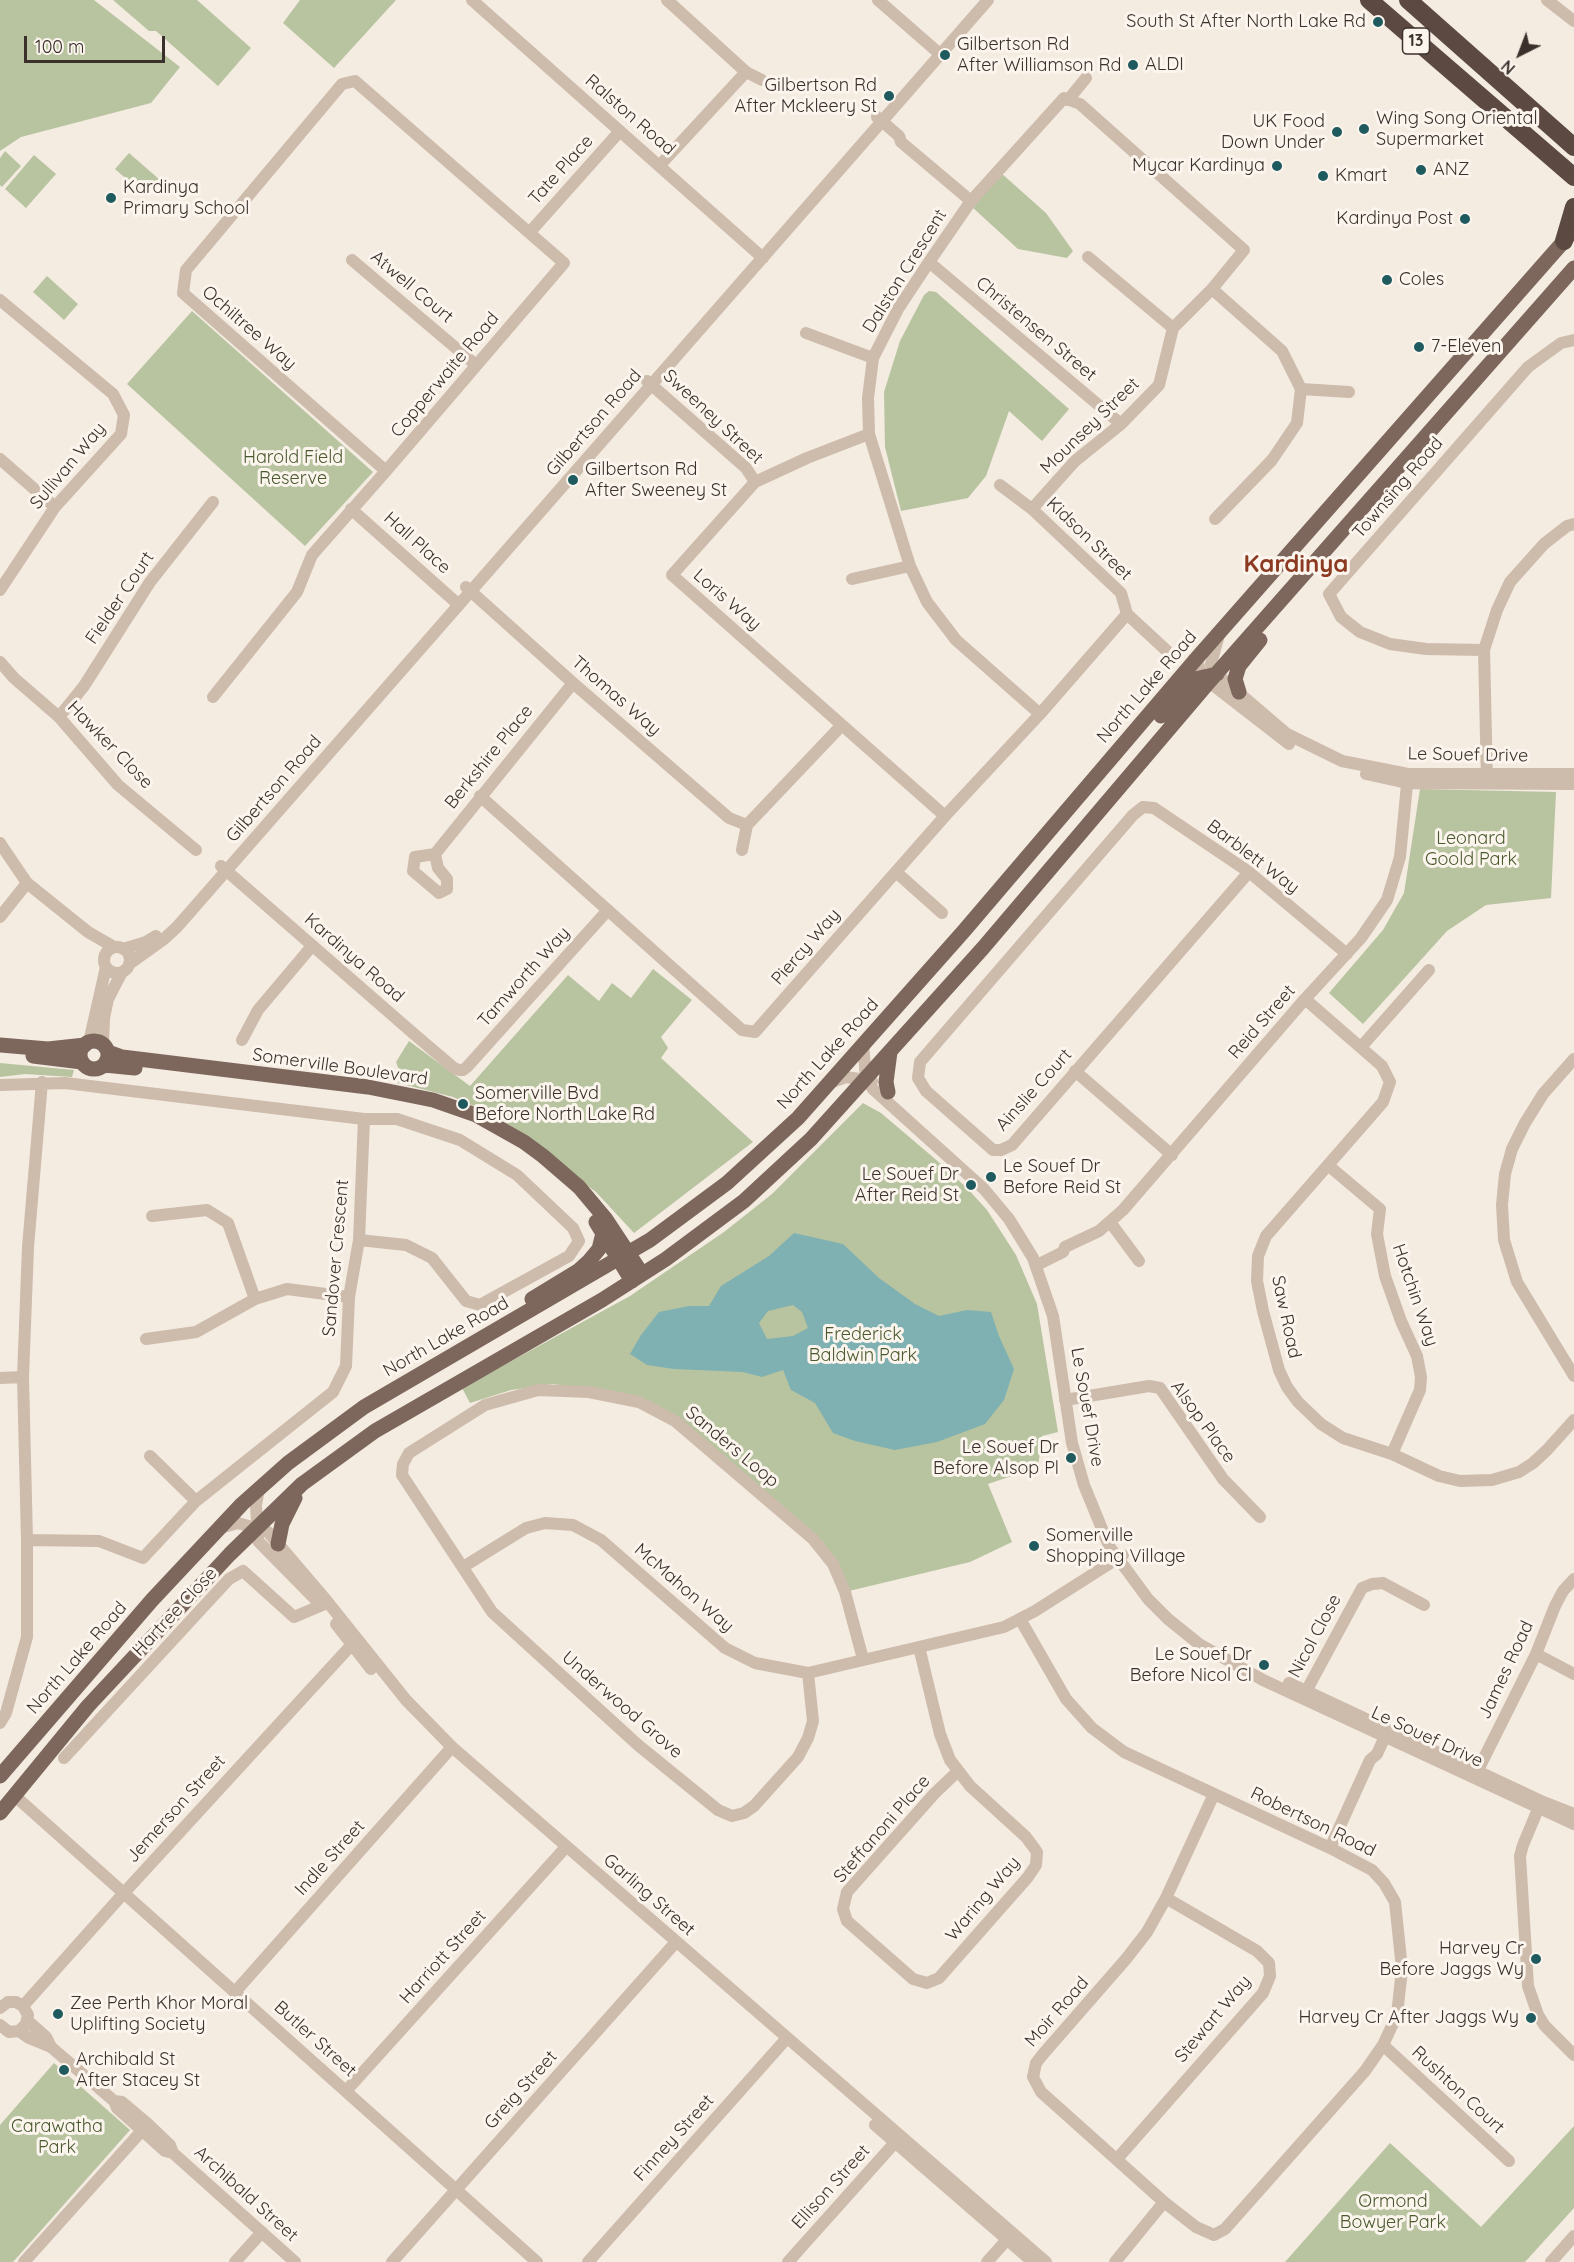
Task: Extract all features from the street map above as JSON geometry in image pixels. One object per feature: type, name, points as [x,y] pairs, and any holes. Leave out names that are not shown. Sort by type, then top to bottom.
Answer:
[{"type":"highway","name":"13","points":[[1369,0],[1574,177]]},
{"type":"highway","name":"13","points":[[1408,0],[1572,144]]},
{"type":"highway","points":[[1569,235],[1574,207]]},
{"type":"main road","name":"North Lake Road","points":[[0,1776],[152,1600],[219,1528],[288,1462],[364,1407],[624,1257],[727,1183],[798,1118],[963,932],[1196,659],[1569,235]]},
{"type":"main road","points":[[0,1813],[88,1706],[257,1527],[302,1485],[375,1431],[637,1277],[690,1242],[744,1201],[811,1139],[982,948],[1210,678],[1574,268]]},
{"type":"main road","points":[[1239,692],[1235,679],[1239,666],[1267,631],[1285,596]]},
{"type":"main road","points":[[1115,754],[1142,737],[1195,679],[1210,678]]},
{"type":"main road","name":"Somerville Boulevard","points":[[0,1045],[98,1050],[379,1096],[467,1121],[491,1131],[538,1161],[583,1203],[603,1233],[624,1257]]},
{"type":"main road","points":[[0,1053],[82,1062],[93,1069],[98,1050],[81,1053],[82,1062]]},
{"type":"main road","name":"Somerville Boulevard","points":[[98,1050],[122,1057],[391,1091],[433,1100],[476,1115],[524,1142],[579,1187],[605,1218],[624,1257],[637,1277]]},
{"type":"main road","points":[[888,1092],[886,1082],[890,1052]]},
{"type":"main road","points":[[494,1332],[506,1318],[589,1261],[599,1249],[603,1233]]},
{"type":"main road","points":[[278,1544],[282,1524],[302,1485]]},
{"type":"street","name":"Ralston Road","points":[[472,0],[760,255]]},
{"type":"street","points":[[667,0],[746,72],[762,80]]},
{"type":"street","points":[[878,0],[938,52]]},
{"type":"street","name":"Gilbertson Road","points":[[938,52],[978,0]]},
{"type":"street","name":"Gilbertson Road","points":[[223,868],[877,121],[988,0]]},
{"type":"street","points":[[1547,0],[1574,21]]},
{"type":"street","points":[[660,165],[746,72]]},
{"type":"street","name":"Dalston Crescent","points":[[1040,714],[956,640],[927,602],[910,566],[869,434],[868,398],[873,358],[898,309],[929,262],[971,201],[1064,98],[1068,100],[1086,78]]},
{"type":"street","name":"Ochiltree Way","points":[[386,471],[183,294],[186,270],[342,84],[355,81],[564,263]]},
{"type":"street","points":[[1068,100],[1080,104],[1244,250],[1212,289],[1173,328],[1088,257]]},
{"type":"street","points":[[877,121],[899,136],[901,142],[971,201]]},
{"type":"street","name":"Tate Place","points":[[530,232],[620,131]]},
{"type":"street","name":"Atwell Court","points":[[352,260],[477,365]]},
{"type":"street","name":"Christensen Street","points":[[929,262],[1121,424]]},
{"type":"street","name":"Copperwaite Road","points":[[213,697],[297,592],[312,555],[564,263]]},
{"type":"street","points":[[1212,289],[1282,351],[1301,389],[1297,423],[1272,460],[1215,519]]},
{"type":"street","name":"Sullivan Way","points":[[0,300],[113,394],[124,416],[121,434],[55,507],[0,590]]},
{"type":"street","name":"Mounsey Street","points":[[1032,509],[1075,461],[1121,424],[1159,385],[1173,328]]},
{"type":"street","points":[[806,333],[873,358]]},
{"type":"street","name":"Townsing Road","points":[[1484,650],[1426,649],[1390,644],[1360,632],[1341,617],[1329,594],[1528,367],[1561,343],[1574,340]]},
{"type":"street","name":"Sweeney Street","points":[[649,382],[746,468],[755,482]]},
{"type":"street","points":[[1301,389],[1348,392]]},
{"type":"street","name":"Loris Way","points":[[869,434],[807,458],[755,482],[672,576],[945,816]]},
{"type":"street","points":[[0,459],[55,507]]},
{"type":"street","name":"Kidson Street","points":[[1000,485],[1032,509],[1121,593],[1127,614],[1167,651]]},
{"type":"street","name":"Fielder Court","points":[[59,717],[84,686],[150,582],[213,502]]},
{"type":"street","name":"Hall Place","points":[[351,509],[457,602]]},
{"type":"street","points":[[1487,778],[1484,650],[1497,610],[1510,582],[1544,544],[1574,524]]},
{"type":"street","points":[[852,579],[910,566]]},
{"type":"street","name":"Thomas Way","points":[[468,589],[729,818],[747,825]]},
{"type":"street","name":"Piercy Way","points":[[480,796],[742,1030],[755,1032],[1127,614]]},
{"type":"street","points":[[1210,678],[1211,664],[1219,634]]},
{"type":"street","name":"Le Souef Drive","points":[[1196,659],[1210,678],[1282,741],[1340,767],[1407,778],[1487,778],[1574,774]]},
{"type":"street","name":"Hawker Close","points":[[0,662],[14,678],[59,717],[118,785],[196,850]]},
{"type":"street","name":"Le Souef Drive","points":[[1210,678],[1239,692],[1287,735],[1342,761],[1407,778]]},
{"type":"street","name":"Berkshire Place","points":[[435,854],[573,683]]},
{"type":"street","points":[[742,850],[747,825],[842,725]]},
{"type":"street","name":"Reid Street","points":[[1038,1260],[1060,1246],[1065,1247],[1098,1231],[1110,1222],[1172,1155],[1305,999],[1361,938],[1387,900],[1400,857],[1407,778]]},
{"type":"street","name":"Le Souef Drive","points":[[1487,778],[1574,784]]},
{"type":"street","name":"Barblett Way","points":[[1132,815],[1143,807],[1154,808],[1249,872],[1347,954]]},
{"type":"street","name":"Ainslie Court","points":[[1132,815],[920,1062],[918,1078],[926,1090],[993,1150],[1002,1150],[1012,1145],[1249,872]]},
{"type":"street","points":[[0,843],[27,883],[88,932],[129,955],[126,968],[108,999],[98,1050]]},
{"type":"street","points":[[98,1050],[105,961],[108,950],[146,942],[163,930],[223,868]]},
{"type":"street","points":[[88,932],[111,972],[126,968],[164,939],[223,868]]},
{"type":"street","name":"Kardinya Road","points":[[223,868],[454,1068],[463,1070],[467,1067]]},
{"type":"street","points":[[896,872],[942,913]]},
{"type":"street","points":[[0,916],[27,883]]},
{"type":"street","name":"Tamworth Way","points":[[467,1067],[608,910]]},
{"type":"street","points":[[242,1040],[258,1010],[312,946]]},
{"type":"street","points":[[1361,1047],[1429,970]]},
{"type":"street","name":"Saw Road","points":[[1305,999],[1382,1066],[1390,1082],[1383,1102],[1266,1236],[1258,1256],[1257,1281],[1279,1370],[1298,1402],[1321,1424],[1343,1438],[1392,1454],[1439,1476],[1460,1481],[1492,1480],[1519,1472],[1533,1463],[1574,1420]]},
{"type":"street","points":[[829,1083],[846,1077],[866,1079],[863,1044]]},
{"type":"street","points":[[1574,1059],[1543,1094],[1512,1149],[1505,1174],[1502,1205],[1504,1240],[1517,1282],[1574,1376]]},
{"type":"street","points":[[1075,1071],[1172,1155]]},
{"type":"street","name":"Le Souef Drive","points":[[866,1079],[877,1083],[888,1092],[992,1186],[1024,1227],[1064,1334],[1069,1399],[1090,1481],[1119,1554],[1156,1597],[1190,1628],[1244,1662],[1305,1694],[1539,1805],[1574,1824]]},
{"type":"street","name":"Le Souef Drive","points":[[866,1079],[873,1089],[984,1189],[1038,1260]]},
{"type":"street","points":[[0,1723],[6,1713],[27,1637],[23,1377],[28,1248],[42,1082]]},
{"type":"street","points":[[0,1085],[65,1083],[364,1119],[397,1119],[460,1140],[517,1175],[573,1228],[579,1241],[569,1256],[480,1305],[466,1301],[432,1258],[406,1245],[359,1240]]},
{"type":"street","name":"Sandover Crescent","points":[[27,1540],[99,1541],[143,1558],[196,1500],[333,1392],[346,1365],[349,1297],[359,1240],[364,1119]]},
{"type":"street","name":"Hotchin Way","points":[[1329,1166],[1380,1209],[1377,1234],[1386,1276],[1401,1321],[1417,1356],[1421,1377],[1420,1390],[1392,1454]]},
{"type":"street","points":[[152,1216],[207,1210],[228,1223],[255,1299]]},
{"type":"street","points":[[1110,1222],[1139,1261]]},
{"type":"street","points":[[146,1339],[196,1332],[255,1299],[287,1289],[349,1297]]},
{"type":"street","points":[[0,1378],[23,1377]]},
{"type":"street","name":"Alsop Place","points":[[1069,1399],[1149,1386],[1161,1388],[1223,1479],[1260,1517]]},
{"type":"street","name":"Sanders Loop","points":[[403,1464],[409,1453],[485,1405],[538,1390],[590,1392],[639,1402],[675,1421],[813,1539],[833,1564],[841,1583],[863,1659]]},
{"type":"street","points":[[150,1456],[196,1500]]},
{"type":"street","name":"Underwood Grove","points":[[403,1464],[402,1475],[464,1566],[492,1612],[638,1745],[718,1810],[732,1816],[744,1813],[754,1806],[798,1757],[808,1738],[813,1721],[808,1673]]},
{"type":"street","name":"Garling Street","points":[[259,1489],[256,1505],[258,1541],[325,1604]]},
{"type":"street","points":[[219,1528],[238,1522],[257,1527]]},
{"type":"street","name":"McMahon Way","points":[[464,1566],[526,1528],[545,1523],[573,1525],[601,1540],[725,1648],[755,1663],[808,1673],[1004,1627],[1093,1573],[1102,1561],[1119,1554]]},
{"type":"street","name":"Garling Street","points":[[257,1527],[268,1532],[354,1642],[450,1750],[1010,2236],[1046,2262]]},
{"type":"street","name":"Hartree Close","points":[[64,1758],[229,1579],[243,1571],[294,1617],[325,1604]]},
{"type":"street","name":"James Road","points":[[1476,1775],[1536,1654],[1563,1591],[1574,1579]]},
{"type":"street","name":"Nicol Close","points":[[1305,1694],[1362,1588],[1372,1584],[1383,1584],[1424,1605]]},
{"type":"street","name":"Robertson Road","points":[[1020,1619],[1066,1699],[1092,1728],[1124,1752],[1330,1848],[1372,1870],[1384,1883],[1395,1902],[1402,1969],[1397,2015],[1383,2045],[1365,2071],[1225,2229],[1214,2235]]},
{"type":"street","name":"Jemerson Street","points":[[23,2006],[354,1642]]},
{"type":"street","name":"Waring Way","points":[[919,1647],[940,1734],[950,1760],[970,1786],[1026,1837],[1037,1852],[1036,1865],[1028,1877],[939,1978],[927,1983]]},
{"type":"street","points":[[1536,1654],[1574,1674]]},
{"type":"street","points":[[1330,1848],[1370,1760],[1377,1754],[1383,1731]]},
{"type":"street","name":"Indle Street","points":[[234,1992],[450,1750]]},
{"type":"street","name":"Steffanoni Place","points":[[927,1983],[913,1979],[847,1921],[843,1909],[847,1892],[934,1794],[958,1772]]},
{"type":"street","name":"Moir Road","points":[[1214,1794],[1166,1898],[1147,1932],[1036,2063],[1033,2077],[1041,2092],[1164,2202],[1196,2227],[1214,2235]]},
{"type":"street","name":"Butler Street","points":[[15,1796],[537,2262]]},
{"type":"street","points":[[1539,1805],[1520,1856],[1528,1986],[1538,2015],[1545,2026],[1574,2055]]},
{"type":"street","name":"Le Souef Drive","points":[[1539,1805],[1574,1814]]},
{"type":"street","name":"Harriott Street","points":[[346,2091],[564,1849]]},
{"type":"street","name":"Stewart Way","points":[[1117,2159],[1263,1993],[1270,1976],[1269,1963],[1257,1951],[1166,1898]]},
{"type":"street","name":"Greig Street","points":[[392,2262],[674,1945]]},
{"type":"street","points":[[3,2002],[16,2002],[23,2006],[28,2015],[28,2021],[19,2031]]},
{"type":"street","name":"Archibald Street","points":[[28,2021],[46,2037],[51,2047]]},
{"type":"street","name":"Archibald Street","points":[[1,2029],[9,2032],[19,2031],[51,2047],[114,2101],[122,2102],[165,2151],[173,2153],[295,2262]]},
{"type":"street","name":"Finney Street","points":[[588,2262],[784,2041]]},
{"type":"street","name":"Rushton Court","points":[[1383,2045],[1509,2161]]},
{"type":"street","points":[[24,2262],[145,2128]]},
{"type":"street","name":"Ellison Street","points":[[788,2262],[898,2139]]},
{"type":"street","points":[[1115,2262],[1164,2202]]},
{"type":"street","points":[[235,2262],[262,2232]]},
{"type":"street","points":[[987,2262],[1010,2236]]},
{"type":"street","name":"Garling Street","points":[[1010,2236],[1033,2262]]},
{"type":"street","points":[[1551,2262],[1574,2236]]},
{"type":"green space","points":[[0,0],[94,0],[180,67],[151,103],[21,137],[0,151]]},
{"type":"green space","points":[[113,0],[197,0],[251,48],[218,86],[156,31],[149,31]]},
{"type":"green space","points":[[300,0],[396,0],[334,68],[283,23]]},
{"type":"green space","points":[[5,151],[21,166],[2,187],[0,185],[0,158]]},
{"type":"green space","points":[[129,153],[160,180],[146,196],[115,169]]},
{"type":"green space","points":[[34,155],[56,174],[26,208],[5,189]]},
{"type":"green space","points":[[1001,173],[1046,213],[1073,251],[1067,258],[1018,249],[972,207]]},
{"type":"green space","points":[[47,276],[78,304],[64,320],[33,292]]},
{"type":"green space","points":[[929,291],[936,292],[1069,409],[1042,441],[1009,411],[986,476],[968,498],[901,511],[885,447],[884,392],[900,341],[924,295]]},
{"type":"green space","name":"Harold Field Reserve","points":[[192,311],[373,472],[305,546],[127,384]]},
{"type":"green space","name":"Leonard Goold Park","points":[[1420,789],[1556,792],[1551,898],[1486,905],[1447,931],[1363,1024],[1329,993],[1383,930],[1404,893]]},
{"type":"green space","points":[[653,969],[692,1000],[661,1037],[668,1048],[661,1058],[753,1142],[634,1233],[596,1192],[481,1109],[453,1097],[398,1083],[400,1073],[396,1062],[409,1041],[470,1086],[568,975],[599,1001],[612,983],[631,998]]},
{"type":"green space","points":[[0,1063],[74,1070],[72,1077],[25,1074],[0,1077]]},
{"type":"green space","name":"Frederick Baldwin Park","points":[[863,1103],[881,1113],[934,1158],[987,1210],[1016,1255],[1037,1304],[1058,1432],[1042,1436],[1038,1467],[988,1484],[1012,1542],[970,1562],[849,1591],[834,1556],[641,1398],[553,1384],[511,1390],[470,1403],[462,1388],[630,1296],[724,1232],[772,1194]]},
{"type":"green space","name":"Carawatha Park","points":[[54,2063],[130,2130],[13,2262],[0,2262],[0,2125]]},
{"type":"green space","name":"Ormond Bowyer Park","points":[[1574,2126],[1574,2208],[1525,2262],[1285,2262],[1390,2143],[1481,2227]]},
{"type":"water","points":[[794,1233],[843,1244],[879,1278],[915,1304],[939,1316],[967,1310],[991,1312],[1014,1369],[1004,1400],[985,1424],[937,1442],[895,1450],[855,1441],[833,1433],[815,1403],[791,1390],[783,1370],[762,1377],[743,1372],[674,1369],[647,1365],[630,1354],[659,1312],[689,1306],[709,1306],[721,1286],[769,1256]],"holes":[[[793,1305],[802,1312],[808,1328],[793,1336],[767,1339],[759,1323],[768,1311]]]},
{"type":"place","name":"South St After North Lake Rd","points":[[1378,22]]},
{"type":"place","name":"Gilbertson Rd After Williamson Rd","points":[[945,55]]},
{"type":"place","name":"ALDI","points":[[1133,65]]},
{"type":"place","name":"Gilbertson Rd After Mckleery St","points":[[889,96]]},
{"type":"place","name":"Wing Song Oriental Supermarket","points":[[1364,129]]},
{"type":"place","name":"UK Food Down Under","points":[[1337,132]]},
{"type":"place","name":"Mycar Kardinya","points":[[1277,166]]},
{"type":"place","name":"ANZ","points":[[1421,170]]},
{"type":"place","name":"Kmart","points":[[1323,176]]},
{"type":"place","name":"Kardinya Primary School","points":[[111,198]]},
{"type":"place","name":"Kardinya Post","points":[[1465,219]]},
{"type":"place","name":"Coles","points":[[1387,280]]},
{"type":"place","name":"7-Eleven","points":[[1419,347]]},
{"type":"place","name":"Gilbertson Rd After Sweeney St","points":[[573,480]]},
{"type":"place","name":"Somerville Bvd Before North Lake Rd","points":[[463,1104]]},
{"type":"place","name":"Le Souef Dr Before Reid St","points":[[991,1177]]},
{"type":"place","name":"Le Souef Dr After Reid St","points":[[971,1185]]},
{"type":"place","name":"Le Souef Dr Before Alsop Pl","points":[[1071,1458]]},
{"type":"place","name":"Somerville Shopping Village","points":[[1034,1546]]},
{"type":"place","name":"Le Souef Dr Before Nicol Cl","points":[[1264,1665]]},
{"type":"place","name":"Harvey Cr Before Jaggs Wy","points":[[1536,1959]]},
{"type":"place","name":"Zee Perth Khor Moral Uplifting Society","points":[[58,2014]]},
{"type":"place","name":"Harvey Cr After Jaggs Wy","points":[[1531,2018]]},
{"type":"place","name":"Archibald St After Stacey St","points":[[64,2070]]},
{"type":"district","name":"Kardinya","points":[[1296,565]]}]
